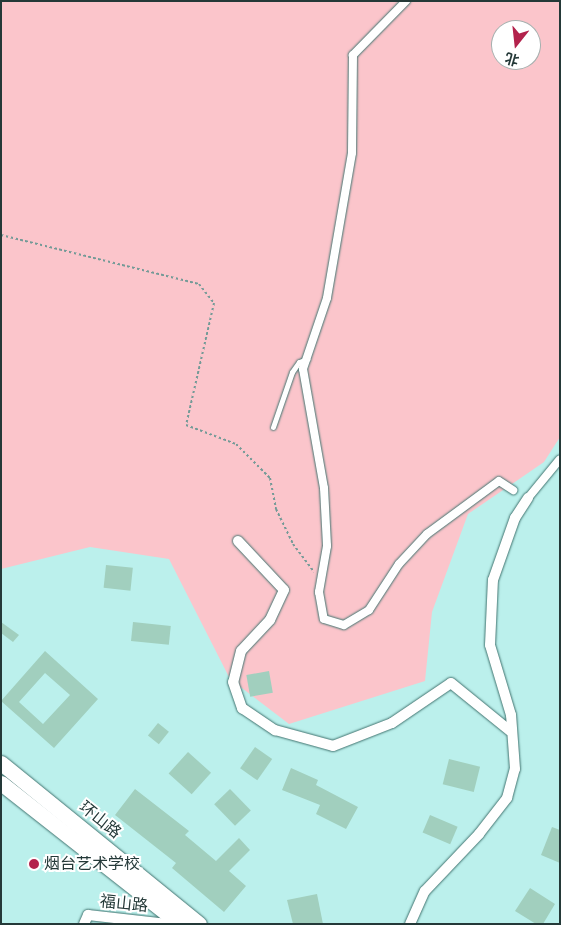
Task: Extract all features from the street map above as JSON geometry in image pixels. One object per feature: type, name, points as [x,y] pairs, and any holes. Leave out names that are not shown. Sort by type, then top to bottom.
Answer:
[{"type":"main road","name":"环山路","points":[[1,763],[199,924]]},
{"type":"main road","name":"环山路","points":[[1,783],[180,924]]},
{"type":"street","points":[[406,1],[353,55],[352,153],[327,298],[303,369],[324,488],[327,546],[319,592],[324,619],[344,624],[369,610],[399,564],[427,534],[499,481],[513,490]]},
{"type":"street","points":[[410,924],[425,891],[480,834],[507,798],[515,769],[510,731],[511,715],[490,645],[493,580],[515,518],[528,498],[560,459]]},
{"type":"street","points":[[238,541],[284,590],[270,620],[241,651],[233,682],[242,708],[275,730],[333,746],[392,723],[451,683],[510,731]]},
{"type":"street","name":"福山路","points":[[84,924],[88,915],[167,924]]},
{"type":"lane","points":[[273,427],[292,372],[299,362],[307,359]]},
{"type":"path","points":[[1,235],[199,284],[214,304],[186,426],[236,444],[270,478],[276,509],[293,544],[321,582]]},
{"type":"shaded area","points":[[1,1],[560,1],[560,437],[544,462],[468,514],[432,612],[425,681],[289,724],[230,679],[169,559],[90,547],[1,569]]},
{"type":"building","points":[[106,565],[133,568],[130,591],[104,588]]},
{"type":"building","points":[[1,622],[19,635],[13,642],[1,633]]},
{"type":"building","points":[[133,622],[171,626],[169,645],[131,641]]},
{"type":"building","points":[[45,651],[98,699],[54,748],[1,701]],"holes":[[[45,673],[70,695],[43,724],[19,702]]]},
{"type":"building","points":[[269,671],[273,693],[250,697],[246,675]]},
{"type":"building","points":[[158,723],[169,732],[159,744],[148,735]]},
{"type":"building","points":[[255,747],[272,759],[257,780],[240,768]]},
{"type":"building","points":[[188,752],[211,773],[192,794],[169,774]]},
{"type":"building","points":[[449,759],[480,767],[474,792],[443,784]]},
{"type":"building","points":[[291,768],[318,780],[316,785],[358,807],[346,829],[316,814],[320,805],[282,790]]},
{"type":"building","points":[[135,789],[189,831],[185,835],[216,861],[239,838],[250,850],[229,871],[246,886],[224,912],[172,868],[176,863],[115,815]]},
{"type":"building","points":[[230,789],[251,811],[235,826],[214,804]]},
{"type":"building","points":[[430,815],[458,827],[450,844],[423,832]]},
{"type":"building","points":[[552,827],[560,830],[560,863],[541,855]]},
{"type":"building","points":[[530,888],[555,904],[543,924],[536,924],[515,911]]},
{"type":"building","points":[[317,894],[323,924],[293,924],[287,900]]},
{"type":"place","name":"烟台艺术学校","points":[[34,864]]}]
